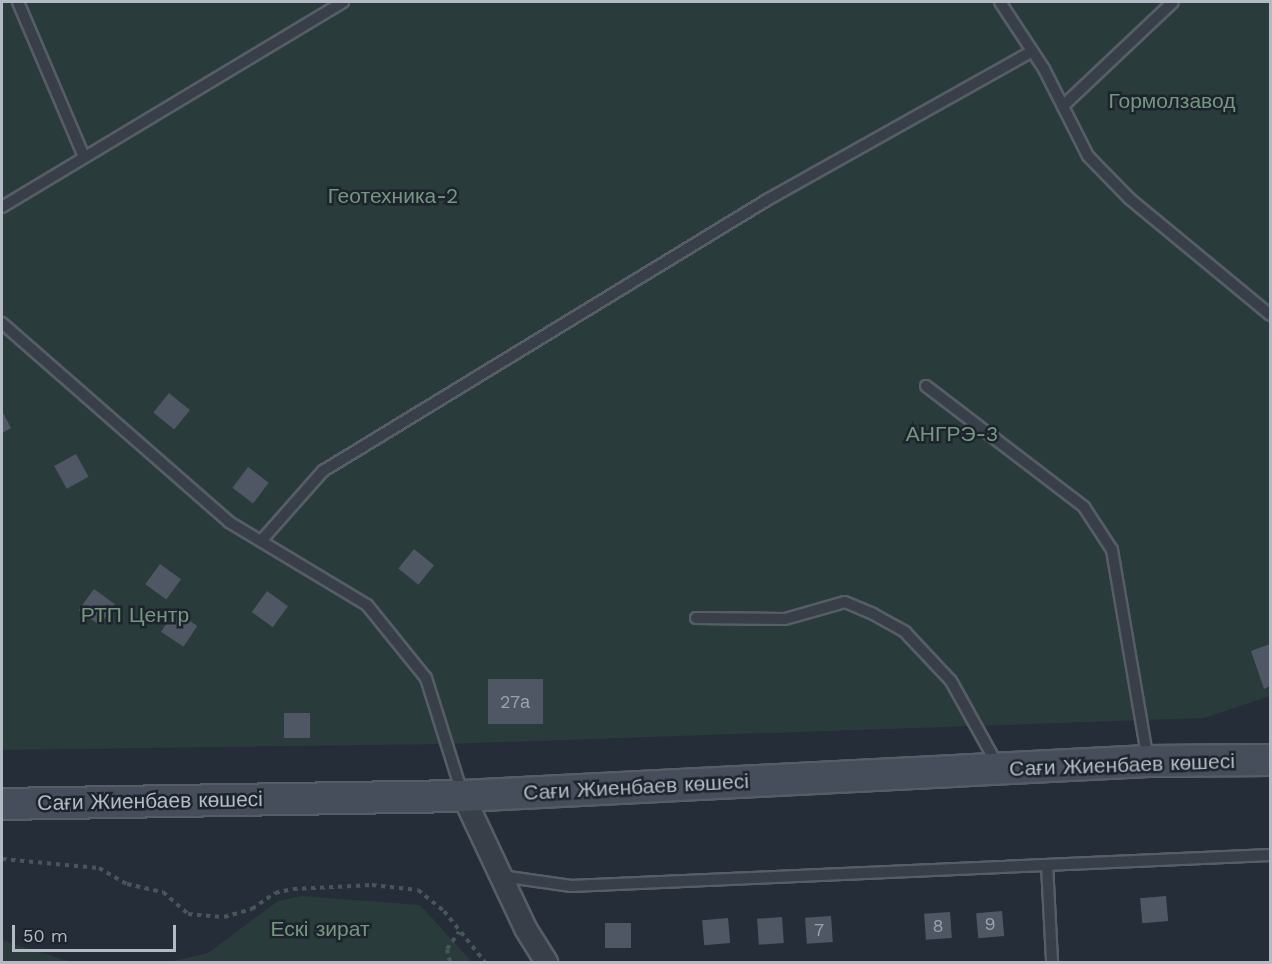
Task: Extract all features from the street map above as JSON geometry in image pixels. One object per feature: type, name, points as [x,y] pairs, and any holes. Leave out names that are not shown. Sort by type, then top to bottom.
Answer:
[{"type":"main road","name":"Сағи Жиенбаев көшесі","points":[[2,804],[463,796],[1148,761],[1270,760]]},
{"type":"street","points":[[463,796],[546,963]]},
{"type":"lane","points":[[18,2],[84,157]]},
{"type":"lane","points":[[2,207],[343,2]]},
{"type":"lane","points":[[1000,2],[1032,51],[1088,156],[1130,200],[1270,315]]},
{"type":"lane","points":[[1063,106],[1173,2]]},
{"type":"lane","points":[[261,541],[323,471],[767,200],[1032,51]]},
{"type":"lane","points":[[2,322],[229,522],[367,605],[426,678],[463,796]]},
{"type":"lane","points":[[927,386],[1084,507],[1112,550],[1148,761]]},
{"type":"lane","points":[[696,618],[785,619],[844,602],[873,614],[905,632],[951,681],[1000,770]]},
{"type":"lane","points":[[501,876],[571,886],[1270,855]]},
{"type":"lane","points":[[1047,865],[1052,963]]},
{"type":"path","points":[[2,859],[99,868],[127,884],[164,892],[188,914],[224,917],[252,909],[275,893],[292,890],[372,885],[418,890],[444,911],[485,963]]},
{"type":"path","points":[[450,963],[447,949],[460,931]]},
{"type":"green space","points":[[2,2],[1270,2],[1270,696],[1204,718],[447,744],[2,750]]},
{"type":"green space","name":"Ескі зират","points":[[301,896],[420,905],[472,962],[169,962],[208,953],[278,901]]},
{"type":"green space","points":[[2,940],[71,962],[2,962]]},
{"type":"building","points":[[169,393],[190,410],[174,429],[153,412]]},
{"type":"building","points":[[2,411],[11,428],[2,433]]},
{"type":"building","points":[[76,454],[89,477],[67,489],[54,466]]},
{"type":"building","points":[[248,467],[269,483],[253,503],[232,488]]},
{"type":"building","points":[[414,549],[434,565],[418,585],[398,568]]},
{"type":"building","points":[[160,564],[181,579],[166,600],[145,584]]},
{"type":"building","points":[[94,589],[115,604],[100,625],[79,610]]},
{"type":"building","points":[[267,591],[288,606],[273,627],[252,612]]},
{"type":"building","points":[[175,611],[197,626],[183,647],[161,632]]},
{"type":"building","points":[[1270,644],[1270,686],[1264,689],[1251,651]]},
{"type":"building","points":[[488,679],[543,679],[543,724],[488,724]]},
{"type":"building","points":[[284,713],[310,713],[310,738],[284,738]]},
{"type":"building","points":[[1166,896],[1168,921],[1142,923],[1140,898]]},
{"type":"building","points":[[1002,911],[1004,936],[978,938],[976,913]]},
{"type":"building","points":[[950,912],[952,938],[926,940],[924,914]]},
{"type":"building","points":[[831,916],[833,942],[807,944],[805,918]]},
{"type":"building","points":[[782,917],[784,943],[759,945],[757,919]]},
{"type":"building","points":[[728,918],[730,943],[704,945],[702,920]]},
{"type":"building","points":[[605,923],[631,923],[631,948],[605,948]]},
{"type":"park label","name":"Гормолзавод","points":[[1172,101]]},
{"type":"park label","name":"Геотехника-2","points":[[393,196]]},
{"type":"park label","name":"АНГРЭ-3","points":[[952,434]]},
{"type":"park label","name":"РТП Центр","points":[[135,615]]}]
